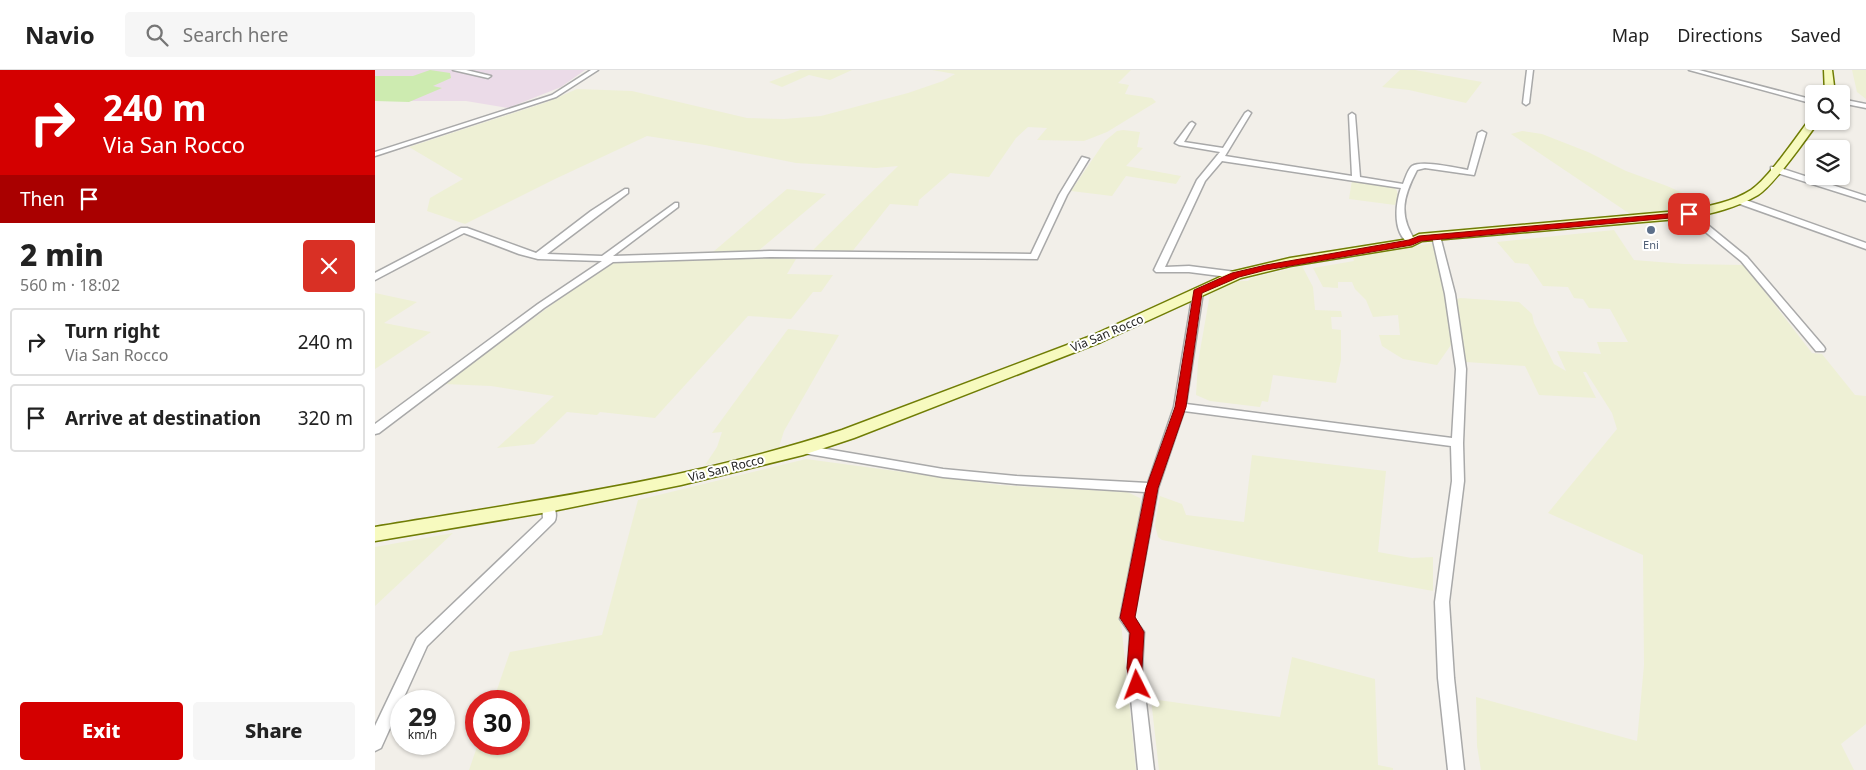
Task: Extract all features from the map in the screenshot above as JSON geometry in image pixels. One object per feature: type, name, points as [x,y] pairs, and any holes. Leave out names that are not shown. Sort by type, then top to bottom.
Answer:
[{"type":"street","points":[[455,70],[488,76]]},
{"type":"street","points":[[375,154],[554,96],[595,70]]},
{"type":"street","points":[[1526,102],[1530,70]]},
{"type":"street","points":[[1692,70],[1805,100]]},
{"type":"street","points":[[1827,70],[1829,85]]},
{"type":"street","points":[[1850,103],[1866,106]]},
{"type":"street","points":[[1236,275],[1197,270],[1159,270],[1201,180],[1222,154],[1247,113]]},
{"type":"street","points":[[1352,114],[1356,179]]},
{"type":"street","points":[[1192,124],[1179,143],[1222,154],[1403,186]]},
{"type":"street","name":"Via San Rocco","points":[[375,534],[548,505],[681,479],[803,449],[848,434],[1096,339],[1236,275],[1302,260],[1412,242],[1419,238],[1689,214],[1725,207],[1755,192],[1766,182],[1774,169],[1806,130]]},
{"type":"street","points":[[1412,242],[1400,226],[1399,211],[1403,186],[1414,168],[1417,166],[1435,167],[1471,173],[1482,133]]},
{"type":"street","points":[[375,277],[464,230],[522,252],[538,256],[608,258],[770,254],[1034,257],[1063,195],[1085,159]]},
{"type":"street","points":[[1774,169],[1866,199]]},
{"type":"street","points":[[538,256],[593,212],[625,191]]},
{"type":"street","points":[[1740,201],[1866,246]]},
{"type":"street","points":[[375,430],[608,258],[675,205]]},
{"type":"street","points":[[1689,214],[1744,259],[1821,349]]},
{"type":"street","points":[[1436,236],[1450,294],[1461,369],[1457,443],[1458,481],[1441,602],[1446,678],[1456,770]]},
{"type":"street","points":[[1146,770],[1135,668],[1137,632],[1127,618],[1152,488],[1180,407],[1198,292]]},
{"type":"street","points":[[1180,407],[1457,443]]},
{"type":"street","points":[[803,449],[943,474],[1152,488]]},
{"type":"street","points":[[375,743],[422,642],[532,538],[550,518],[548,505]]},
{"type":"shaded area","points":[[375,70],[585,70],[561,87],[508,108],[466,101],[375,101]]},
{"type":"green space","points":[[430,70],[450,73],[451,78],[433,86],[442,88],[409,102],[375,101],[375,76],[413,76]]},
{"type":"green space","points":[[800,70],[852,70],[830,80],[809,75],[782,87],[769,82]]},
{"type":"green space","points":[[932,70],[1131,70],[1118,83],[1129,85],[1125,94],[1152,98],[1156,102],[1107,132],[1084,141],[1037,140],[1047,128],[1028,127],[1016,138],[989,177],[950,173],[919,200],[918,206],[890,204],[851,253],[811,252],[898,166],[876,168],[796,163],[647,136],[465,224],[427,211],[430,198],[463,179],[409,147],[547,102],[577,89],[632,91],[747,118],[784,119],[821,116],[908,93],[943,81],[955,74]]},
{"type":"green space","points":[[1400,70],[1415,70],[1482,82],[1466,103],[1409,90],[1382,87]]},
{"type":"green space","points":[[1852,70],[1866,70],[1866,99],[1857,92]]},
{"type":"green space","points":[[1117,131],[1140,132],[1137,147],[1143,148],[1126,166],[1181,176],[1176,184],[1126,176],[1112,196],[1071,191],[1105,141]]},
{"type":"green space","points":[[1522,131],[1542,134],[1696,199],[1719,201],[1680,209],[1630,214],[1511,134]]},
{"type":"green space","points":[[1352,180],[1394,187],[1398,195],[1395,205],[1349,199]]},
{"type":"green space","points":[[787,189],[826,194],[757,252],[713,252]]},
{"type":"green space","points":[[1614,230],[1634,260],[1684,264],[1744,265],[1812,353],[1822,354],[1855,395],[1866,396],[1866,724],[1841,744],[1854,770],[1481,770],[1477,746],[1476,697],[1637,741],[1644,665],[1643,555],[1548,513],[1617,429],[1612,413],[1586,372],[1583,372],[1596,398],[1539,395],[1525,366],[1466,362],[1455,300],[1460,298],[1519,302],[1532,314],[1534,323],[1554,364],[1566,371],[1557,351],[1601,354],[1597,342],[1628,342],[1610,309],[1589,308],[1583,299],[1574,298],[1568,287],[1543,286],[1528,264],[1515,263],[1497,242]]},
{"type":"green space","points":[[1432,243],[1445,288],[1453,342],[1437,365],[1403,359],[1382,346],[1379,335],[1400,335],[1398,315],[1373,317],[1366,300],[1355,289],[1352,282],[1338,282],[1338,288],[1323,287],[1313,268],[1354,261],[1353,258]]},
{"type":"green space","points":[[746,257],[796,259],[787,274],[833,275],[821,292],[813,292],[791,319],[748,316],[655,418],[600,412],[597,415],[567,412],[534,444],[497,448],[554,396],[491,386],[444,384],[603,267],[613,262],[621,260]]},
{"type":"green space","points":[[1302,266],[1313,287],[1315,310],[1341,311],[1342,317],[1331,317],[1332,329],[1341,330],[1341,360],[1336,383],[1273,375],[1268,402],[1262,401],[1260,407],[1210,401],[1196,395],[1198,362],[1210,294],[1236,281],[1248,281],[1251,278]]},
{"type":"green space","points":[[375,293],[417,302],[384,323],[431,332],[375,369]]},
{"type":"green space","points":[[788,329],[839,335],[784,431],[779,447],[756,455],[705,465],[717,447],[722,432],[712,433]]},
{"type":"green space","points":[[1252,455],[1386,471],[1378,552],[1412,558],[1433,557],[1433,591],[1278,563],[1162,540],[1158,537],[1155,525],[1160,496],[1182,504],[1186,515],[1244,522]]},
{"type":"green space","points":[[806,459],[1000,485],[1127,492],[1140,498],[1141,507],[1121,622],[1136,770],[469,770],[474,755],[530,755],[530,690],[497,690],[510,652],[602,635],[638,500]]},
{"type":"green space","points":[[453,533],[375,606],[375,547]]},
{"type":"green space","points":[[1292,657],[1375,679],[1378,765],[1393,768],[1393,770],[1159,770],[1151,699],[1280,717]]},
{"type":"place","name":"Eni","points":[[1651,230]]},
{"type":"route","points":[[1137,685],[1135,668],[1137,632],[1127,618],[1152,488],[1180,407],[1198,292],[1236,275],[1302,260],[1412,242],[1419,238],[1689,214]]}]
